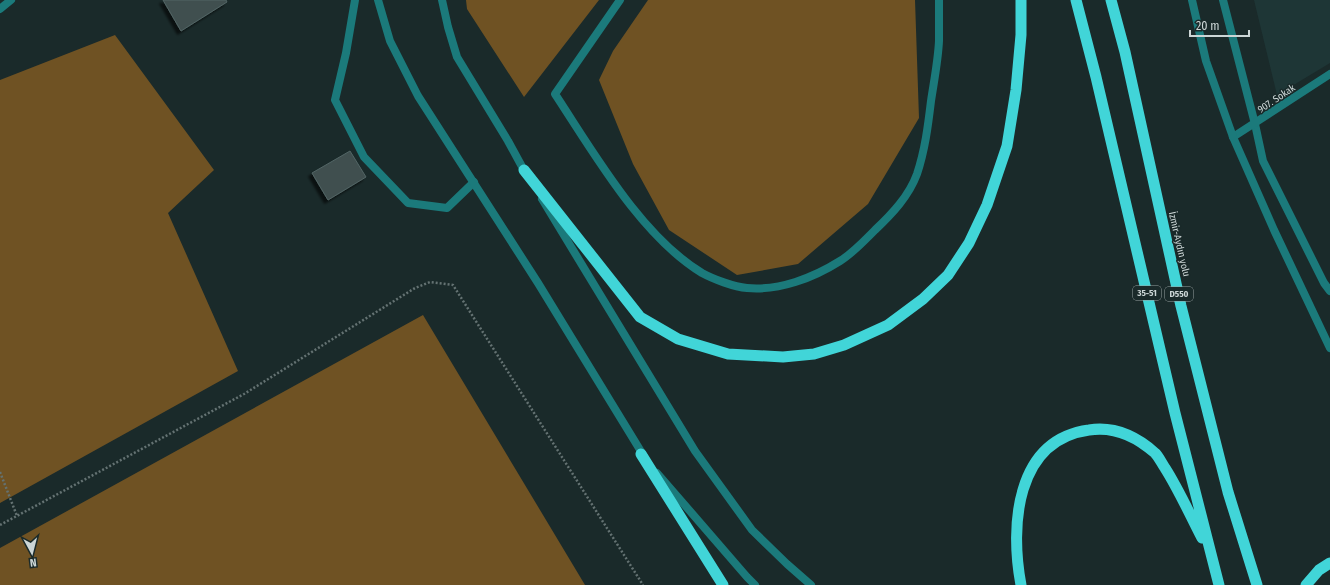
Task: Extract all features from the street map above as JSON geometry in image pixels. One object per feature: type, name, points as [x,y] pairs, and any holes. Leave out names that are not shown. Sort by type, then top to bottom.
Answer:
[{"type":"highway","points":[[524,170],[640,317],[678,339],[728,354],[783,357],[814,354],[844,345],[888,325],[923,299],[948,275],[969,244],[987,205],[1006,146],[1016,90],[1021,35],[1021,0]]},
{"type":"highway","name":"35-51","points":[[1076,0],[1096,77],[1175,413],[1219,585]]},
{"type":"highway","name":"İzmir-Aydın yolu","points":[[1111,0],[1125,52],[1183,313],[1228,492],[1257,585]]},
{"type":"highway","points":[[1021,585],[1018,570],[1016,536],[1019,506],[1026,479],[1043,453],[1058,439],[1076,432],[1096,429],[1110,430],[1139,440],[1156,455],[1172,479],[1212,557]]},
{"type":"highway","points":[[641,454],[722,585]]},
{"type":"highway","points":[[1306,585],[1319,570],[1330,563]]},
{"type":"street","points":[[0,9],[12,0]]},
{"type":"street","points":[[355,0],[346,53],[335,100],[364,157],[408,203],[447,208],[474,182]]},
{"type":"street","points":[[378,0],[390,41],[418,96],[538,283],[641,454],[755,585]]},
{"type":"street","points":[[442,0],[457,57],[695,451],[752,530],[811,585]]},
{"type":"street","points":[[620,0],[555,94],[608,174],[636,211],[660,239],[681,258],[704,273],[724,282],[746,288],[768,288],[795,282],[822,272],[841,260],[861,244],[892,214],[907,194],[917,175],[926,143],[939,41],[939,0]]},
{"type":"street","points":[[1192,0],[1206,61],[1233,138],[1274,230],[1330,348]]},
{"type":"street","points":[[1223,0],[1263,161],[1324,284],[1330,291]]},
{"type":"street","name":"907. Sokak","points":[[1233,138],[1330,74]]},
{"type":"path","points":[[0,525],[244,394],[414,288],[430,282],[453,285],[643,585]]},
{"type":"path","points":[[0,472],[17,516]]},
{"type":"shaded area","points":[[466,0],[599,0],[524,97],[467,9]]},
{"type":"shaded area","points":[[648,0],[915,0],[919,118],[868,204],[798,264],[737,275],[669,230],[633,164],[599,80],[613,51]]},
{"type":"shaded area","points":[[1254,0],[1330,0],[1330,63],[1277,95]]},
{"type":"shaded area","points":[[115,35],[214,170],[168,213],[238,371],[0,503],[0,80]]},
{"type":"shaded area","points":[[423,315],[585,585],[0,585],[0,548]]},
{"type":"building","points":[[163,0],[226,0],[227,2],[181,31]]},
{"type":"building","points":[[350,151],[366,177],[328,200],[312,173]]}]
